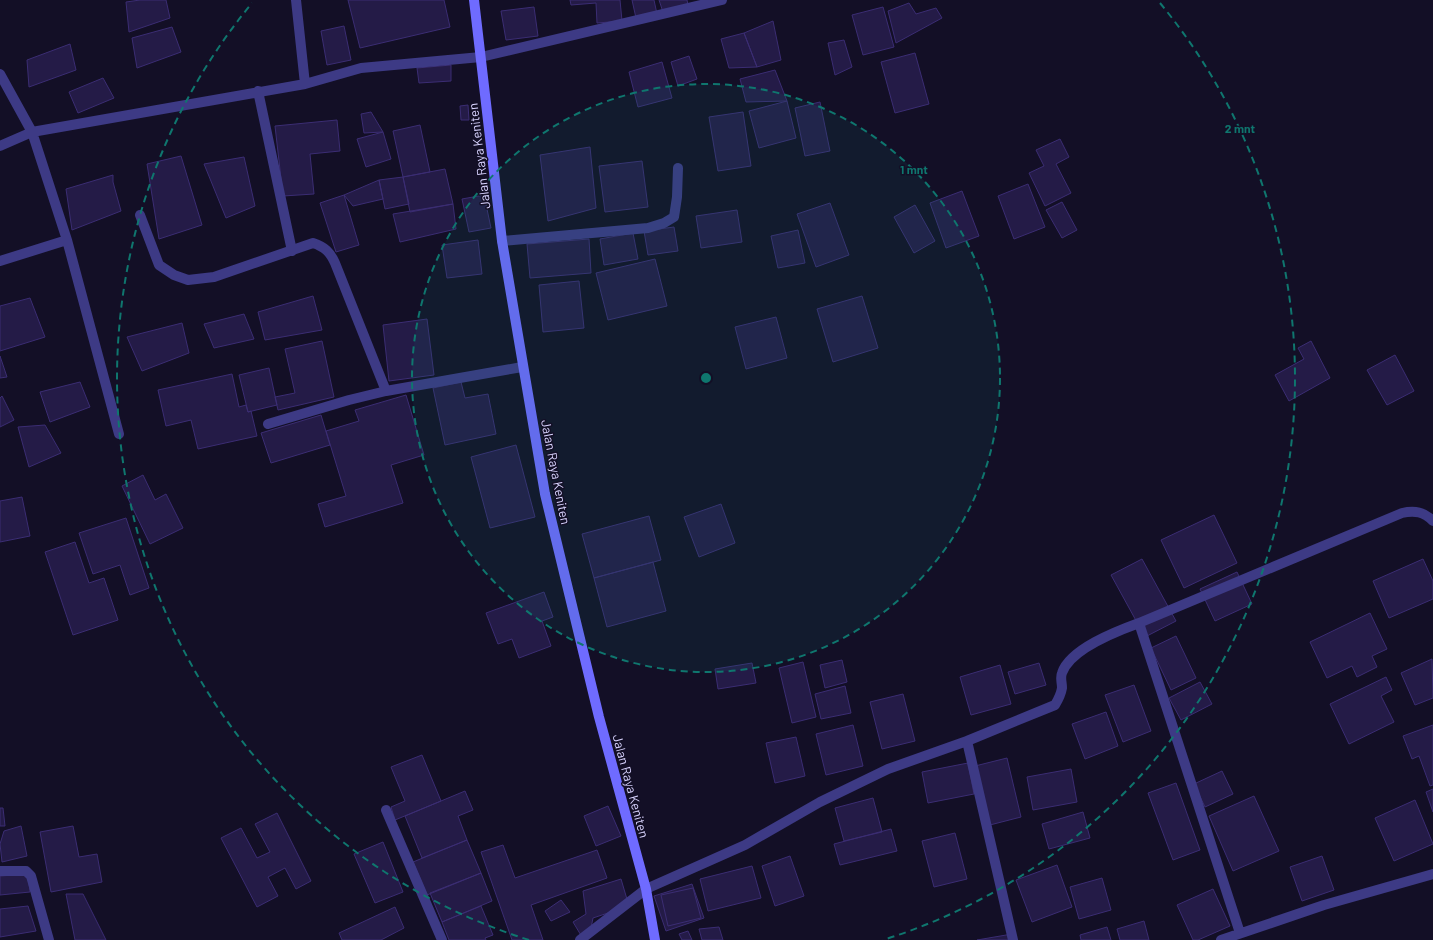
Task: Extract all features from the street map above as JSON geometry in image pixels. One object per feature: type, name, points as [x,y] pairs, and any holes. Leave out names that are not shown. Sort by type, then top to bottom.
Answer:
[{"type":"street","points":[[296,0],[305,84]]},
{"type":"street","name":"Jalan Raya Keniten","points":[[474,0],[502,241],[522,368],[545,494],[599,717],[646,889],[655,940]]},
{"type":"street","points":[[0,146],[32,132],[258,91],[305,84],[361,68],[481,57],[722,0]]},
{"type":"street","points":[[0,74],[32,132],[67,240],[119,434]]},
{"type":"street","points":[[258,91],[292,251]]},
{"type":"street","points":[[502,241],[648,228],[664,223],[674,217],[677,197],[678,168]]},
{"type":"street","points":[[140,215],[159,265],[174,275],[188,280],[214,277],[313,243],[323,246],[330,253],[386,391]]},
{"type":"street","points":[[0,261],[67,240]]},
{"type":"street","points":[[268,424],[349,400],[386,391],[522,368]]},
{"type":"street","points":[[580,940],[646,889],[745,845],[820,802],[888,769],[967,741],[1055,705],[1062,688],[1060,680],[1062,672],[1078,653],[1111,634],[1402,513],[1414,510],[1427,515],[1433,521]]},
{"type":"street","points":[[1139,623],[1240,933]]},
{"type":"street","points":[[967,741],[1013,940]]},
{"type":"street","points":[[386,810],[442,940]]},
{"type":"street","points":[[0,871],[26,871],[31,876],[49,940]]},
{"type":"street","points":[[1221,940],[1324,905],[1433,874]]},
{"type":"building","points":[[140,0],[166,0],[170,18],[129,32],[126,2]]},
{"type":"building","points":[[348,0],[444,0],[450,27],[360,48]]},
{"type":"building","points":[[570,0],[620,0],[622,21],[597,23],[596,3],[571,5]]},
{"type":"building","points":[[632,0],[654,0],[657,14],[636,18]]},
{"type":"building","points":[[659,0],[687,0],[688,5],[663,12]]},
{"type":"building","points":[[909,3],[916,14],[936,8],[942,18],[896,43],[888,11]]},
{"type":"building","points":[[534,7],[538,36],[506,40],[501,11]]},
{"type":"building","points":[[883,7],[894,47],[863,55],[852,15]]},
{"type":"building","points":[[773,21],[781,60],[757,67],[744,33]]},
{"type":"building","points":[[344,26],[351,60],[327,65],[321,31]]},
{"type":"building","points":[[172,27],[181,52],[137,68],[132,38]]},
{"type":"building","points":[[744,33],[757,67],[729,68],[721,39]]},
{"type":"building","points":[[844,40],[852,67],[835,75],[828,43]]},
{"type":"building","points":[[70,44],[76,70],[29,87],[27,60]]},
{"type":"building","points":[[915,53],[929,104],[895,113],[881,62]]},
{"type":"building","points":[[689,56],[697,79],[678,86],[671,62]]},
{"type":"building","points":[[662,62],[672,98],[638,107],[629,72]]},
{"type":"building","points":[[451,65],[451,81],[419,83],[417,68]]},
{"type":"building","points":[[775,70],[787,101],[746,102],[740,79]]},
{"type":"building","points":[[103,78],[114,98],[78,113],[69,92]]},
{"type":"building","points":[[787,101],[796,138],[759,148],[749,111]]},
{"type":"building","points":[[820,102],[830,151],[805,156],[795,108]]},
{"type":"building","points":[[468,105],[469,120],[461,120],[460,106]]},
{"type":"building","points":[[371,112],[383,132],[364,133],[361,114]]},
{"type":"building","points":[[743,112],[751,166],[718,171],[709,117]]},
{"type":"building","points":[[337,120],[340,151],[310,154],[314,194],[283,196],[275,126]]},
{"type":"building","points":[[420,125],[430,172],[403,177],[393,131]]},
{"type":"building","points":[[383,132],[391,159],[366,167],[357,139]]},
{"type":"building","points":[[1060,139],[1069,157],[1056,164],[1071,193],[1045,206],[1029,173],[1044,166],[1036,150]]},
{"type":"building","points":[[590,147],[596,208],[548,221],[540,155]]},
{"type":"building","points":[[181,156],[202,225],[159,239],[147,164]]},
{"type":"building","points":[[244,157],[255,206],[226,218],[204,164]]},
{"type":"building","points":[[642,161],[648,207],[605,212],[599,166]]},
{"type":"building","points":[[445,169],[453,204],[410,212],[403,177]]},
{"type":"building","points":[[113,175],[113,182],[121,211],[72,230],[66,189]]},
{"type":"building","points":[[403,177],[409,204],[385,209],[379,180]]},
{"type":"building","points":[[379,180],[383,199],[353,206],[344,195]]},
{"type":"building","points":[[1028,184],[1045,227],[1014,239],[998,196]]},
{"type":"building","points":[[962,191],[979,236],[946,248],[930,203]]},
{"type":"building","points":[[344,195],[359,245],[336,252],[320,203]]},
{"type":"building","points":[[484,195],[491,228],[469,232],[462,199]]},
{"type":"building","points":[[1062,202],[1077,230],[1062,238],[1046,210]]},
{"type":"building","points":[[830,203],[849,255],[816,267],[797,214]]},
{"type":"building","points":[[453,204],[456,229],[400,242],[393,214]]},
{"type":"building","points":[[915,205],[935,241],[914,253],[894,217]]},
{"type":"building","points":[[737,210],[742,242],[701,248],[696,216]]},
{"type":"building","points":[[674,227],[678,251],[648,255],[644,231]]},
{"type":"building","points":[[798,230],[805,263],[778,268],[771,236]]},
{"type":"building","points":[[633,233],[638,259],[604,265],[600,239]]},
{"type":"building","points":[[589,239],[591,273],[530,278],[527,244]]},
{"type":"building","points":[[478,240],[482,274],[447,278],[442,245]]},
{"type":"building","points":[[655,259],[667,306],[608,320],[596,273]]},
{"type":"building","points":[[579,281],[584,328],[543,332],[539,285]]},
{"type":"building","points":[[313,296],[322,330],[265,340],[258,312]]},
{"type":"building","points":[[862,296],[878,348],[833,362],[817,309]]},
{"type":"building","points":[[30,298],[45,337],[0,351],[0,306]]},
{"type":"building","points":[[244,314],[254,339],[214,348],[204,324]]},
{"type":"building","points":[[776,317],[787,358],[746,369],[735,327]]},
{"type":"building","points":[[427,319],[434,375],[389,381],[383,325]]},
{"type":"building","points":[[182,323],[189,353],[142,371],[127,337]]},
{"type":"building","points":[[322,341],[334,397],[278,410],[275,397],[295,393],[285,349]]},
{"type":"building","points":[[1311,341],[1330,378],[1289,401],[1275,375],[1304,359],[1298,348]]},
{"type":"building","points":[[1395,355],[1414,391],[1387,405],[1367,370]]},
{"type":"building","points":[[0,356],[7,377],[0,378]]},
{"type":"building","points":[[269,368],[277,405],[248,412],[239,375]]},
{"type":"building","points":[[232,374],[239,407],[246,405],[248,412],[251,411],[257,436],[198,449],[191,420],[166,426],[158,390]]},
{"type":"building","points":[[80,382],[90,407],[50,422],[40,392]]},
{"type":"building","points":[[461,382],[465,398],[488,394],[496,434],[445,445],[433,388]]},
{"type":"building","points":[[406,395],[424,455],[391,465],[403,503],[325,527],[318,504],[346,496],[326,431],[359,421],[355,410]]},
{"type":"building","points":[[2,396],[14,420],[0,427],[0,398]]},
{"type":"building","points":[[321,415],[330,445],[271,463],[261,433]]},
{"type":"building","points":[[45,425],[61,453],[29,467],[18,427]]},
{"type":"building","points":[[516,445],[535,517],[490,528],[471,457]]},
{"type":"building","points":[[143,475],[155,500],[166,494],[183,528],[150,544],[122,486]]},
{"type":"building","points":[[22,497],[30,536],[0,542],[0,501]]},
{"type":"building","points":[[721,504],[735,543],[699,557],[684,517]]},
{"type":"building","points":[[1214,515],[1237,563],[1184,588],[1161,540]]},
{"type":"building","points":[[649,516],[661,560],[594,578],[582,534]]},
{"type":"building","points":[[126,518],[149,588],[130,595],[120,565],[93,574],[79,533]]},
{"type":"building","points":[[75,542],[89,583],[104,578],[118,620],[73,635],[45,552]]},
{"type":"building","points":[[1142,559],[1176,621],[1145,637],[1111,575]]},
{"type":"building","points":[[1423,559],[1433,581],[1433,599],[1389,618],[1373,581]]},
{"type":"building","points":[[653,562],[666,611],[607,627],[594,578]]},
{"type":"building","points":[[1237,572],[1252,604],[1215,621],[1200,589]]},
{"type":"building","points":[[544,592],[553,617],[542,621],[551,646],[519,658],[512,639],[498,644],[486,613]]},
{"type":"building","points":[[1370,613],[1387,649],[1372,656],[1377,667],[1357,677],[1352,666],[1327,678],[1310,642]]},
{"type":"building","points":[[1176,636],[1196,678],[1171,690],[1151,648]]},
{"type":"building","points":[[1432,659],[1433,698],[1415,705],[1401,673]]},
{"type":"building","points":[[842,660],[847,682],[825,688],[820,665]]},
{"type":"building","points":[[803,662],[816,717],[792,723],[779,668]]},
{"type":"building","points":[[752,663],[756,683],[718,689],[715,669]]},
{"type":"building","points":[[1039,663],[1046,685],[1015,694],[1008,672]]},
{"type":"building","points":[[1000,665],[1011,704],[971,715],[960,677]]},
{"type":"building","points":[[1386,677],[1392,690],[1381,696],[1394,722],[1349,744],[1330,704]]},
{"type":"building","points":[[1200,682],[1212,704],[1181,720],[1169,698]]},
{"type":"building","points":[[1134,685],[1151,731],[1123,742],[1105,695]]},
{"type":"building","points":[[845,686],[851,713],[821,719],[815,694]]},
{"type":"building","points":[[903,694],[915,741],[882,749],[870,702]]},
{"type":"building","points":[[1106,712],[1118,746],[1085,759],[1072,724]]},
{"type":"building","points":[[853,725],[863,766],[826,775],[816,734]]},
{"type":"building","points":[[1433,725],[1433,785],[1430,786],[1419,756],[1412,759],[1403,736]]},
{"type":"building","points":[[796,737],[805,776],[775,783],[766,743]]},
{"type":"building","points":[[422,755],[441,801],[395,820],[391,807],[405,801],[391,767]]},
{"type":"building","points":[[1007,758],[1021,817],[986,826],[971,767]]},
{"type":"building","points":[[968,763],[974,794],[928,803],[922,772]]},
{"type":"building","points":[[1071,769],[1077,802],[1033,810],[1027,777]]},
{"type":"building","points":[[1222,771],[1233,794],[1205,807],[1194,784]]},
{"type":"building","points":[[1176,783],[1200,850],[1173,860],[1148,793]]},
{"type":"building","points":[[1433,789],[1433,812],[1426,792]]},
{"type":"building","points":[[465,791],[473,810],[458,816],[467,840],[422,858],[405,816]]},
{"type":"building","points":[[1254,796],[1279,851],[1233,871],[1209,816]]},
{"type":"building","points":[[873,798],[882,832],[844,841],[835,808]]},
{"type":"building","points":[[1415,800],[1433,844],[1394,861],[1375,818]]},
{"type":"building","points":[[608,806],[621,836],[596,846],[584,816]]},
{"type":"building","points":[[0,808],[3,808],[5,826],[0,826]]},
{"type":"building","points":[[1083,812],[1090,838],[1049,849],[1042,824]]},
{"type":"building","points":[[277,813],[311,881],[296,889],[285,868],[268,877],[278,896],[257,907],[221,838],[241,828],[257,858],[270,852],[255,824]]},
{"type":"building","points":[[21,826],[27,856],[2,862],[0,844],[4,831]]},
{"type":"building","points":[[73,826],[79,857],[97,854],[102,882],[51,892],[40,832]]},
{"type":"building","points":[[891,829],[897,851],[840,865],[834,844]]},
{"type":"building","points":[[955,833],[967,879],[934,887],[922,841]]},
{"type":"building","points":[[467,840],[481,873],[427,895],[413,862]]},
{"type":"building","points":[[383,842],[403,892],[375,903],[354,854]]},
{"type":"building","points":[[503,845],[515,878],[597,850],[607,878],[531,905],[543,940],[512,940],[481,852]]},
{"type":"building","points":[[790,856],[804,896],[775,906],[762,866]]},
{"type":"building","points":[[1322,856],[1334,890],[1302,901],[1290,867]]},
{"type":"building","points":[[1057,865],[1072,907],[1032,922],[1016,880]]},
{"type":"building","points":[[752,866],[761,898],[708,911],[700,879]]},
{"type":"building","points":[[481,873],[492,901],[442,922],[430,893]]},
{"type":"building","points":[[28,874],[30,892],[0,895],[0,876]]},
{"type":"building","points":[[1102,878],[1111,910],[1079,919],[1070,887]]},
{"type":"building","points":[[621,879],[629,906],[593,918],[590,933],[582,937],[573,922],[586,914],[583,891]]},
{"type":"building","points":[[692,884],[704,918],[666,931],[654,896]]},
{"type":"building","points":[[693,888],[701,918],[668,926],[661,895]]},
{"type":"building","points":[[1213,889],[1230,926],[1198,940],[1193,940],[1177,905]]},
{"type":"building","points":[[66,894],[83,894],[106,940],[75,940]]},
{"type":"building","points":[[561,900],[570,912],[551,921],[545,911]]},
{"type":"building","points":[[28,906],[36,931],[0,937],[0,909]]},
{"type":"building","points":[[481,906],[493,935],[485,938],[486,940],[449,940],[442,922]]},
{"type":"building","points":[[395,907],[404,928],[381,940],[342,940],[339,933]]},
{"type":"building","points":[[1144,921],[1149,940],[1120,940],[1117,929]]},
{"type":"building","points":[[719,927],[723,940],[702,940],[699,929]]},
{"type":"building","points":[[1107,927],[1111,940],[1081,940],[1080,935]]},
{"type":"building","points":[[688,931],[692,940],[682,940],[679,934]]},
{"type":"building","points":[[1012,934],[1014,940],[977,940]]}]
